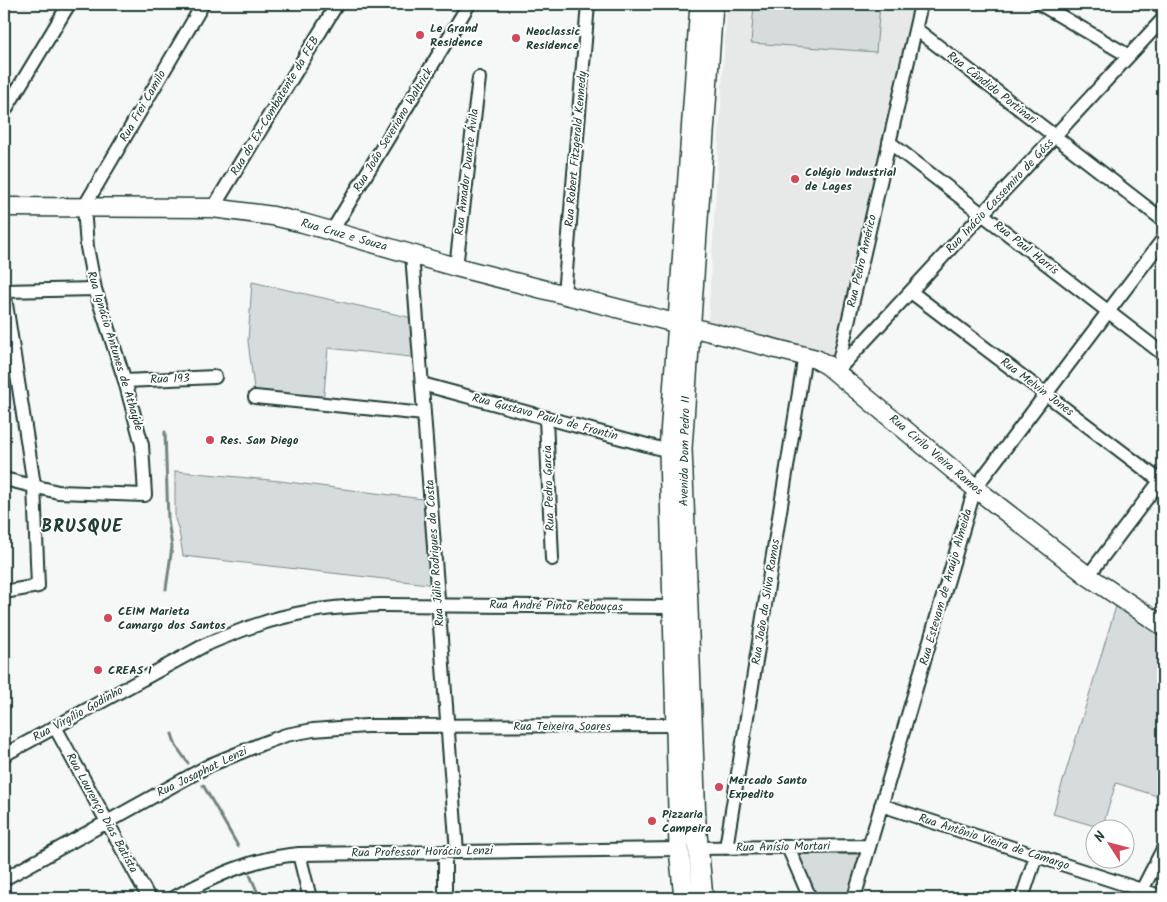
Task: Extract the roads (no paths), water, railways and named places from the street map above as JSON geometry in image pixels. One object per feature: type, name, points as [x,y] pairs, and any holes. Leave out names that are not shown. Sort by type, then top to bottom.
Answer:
[{"type":"main road","name":"Avenida Dom Pedro II","points":[[684,898],[688,849],[682,469],[683,324],[700,4]]},
{"type":"main road","name":"Avenida Dom Pedro II","points":[[703,898],[688,849],[676,725],[669,451],[713,4]]},
{"type":"street","points":[[4,112],[69,4]]},
{"type":"street","name":"Rua Frei Camilo","points":[[84,207],[203,4]]},
{"type":"street","name":"Rua do Ex-Combatente da FEB","points":[[213,208],[337,4]]},
{"type":"street","name":"Rua João Severiano Waltrick","points":[[332,231],[469,4]]},
{"type":"street","name":"Rua Robert Fitzgerald Kennedy","points":[[564,294],[588,4]]},
{"type":"street","name":"Rua Pedro Américo","points":[[836,372],[921,4]]},
{"type":"street","points":[[1040,4],[1129,56]]},
{"type":"street","name":"Rua Inácio Cassemiro de Góss","points":[[836,372],[1163,20]]},
{"type":"street","name":"Rua Cândido Portinari","points":[[916,29],[1163,220]]},
{"type":"street","name":"Rua Amador Duarte Ávila","points":[[456,267],[478,78]]},
{"type":"street","name":"Rua Paul Harris","points":[[889,142],[1163,354]]},
{"type":"street","name":"Rua Cruz e Souza","points":[[4,207],[213,208],[273,216],[456,267],[683,324]]},
{"type":"street","name":"Rua Ignácio Antunes de Athaýde","points":[[34,485],[58,492],[145,495],[142,445],[124,380],[94,289],[87,247],[84,207]]},
{"type":"street","name":"Rua Estevam de Araújo Almeida","points":[[854,898],[975,488],[1163,239]]},
{"type":"street","name":"Rua Júlio Rodrigues da Costa","points":[[412,254],[448,727],[451,852],[445,898]]},
{"type":"street","points":[[4,592],[38,586],[34,485],[4,291],[94,289]]},
{"type":"street","name":"Rua Melvin Jones","points":[[911,292],[1162,480]]},
{"type":"street","name":"Rua Cirilo Vieira Ramos","points":[[683,324],[805,355],[822,362],[975,488],[1088,576],[1163,626]]},
{"type":"street","name":"Rua João da Silva Ramos","points":[[726,848],[805,355]]},
{"type":"street","name":"Rua 193","points":[[124,380],[215,377]]},
{"type":"street","name":"Rua Gustavo Paulo de Frontin","points":[[422,384],[669,451]]},
{"type":"street","points":[[255,396],[424,414]]},
{"type":"street","name":"Rua Pedro Garcia","points":[[546,418],[552,559]]},
{"type":"street","points":[[4,479],[34,485]]},
{"type":"street","points":[[1088,576],[1162,480]]},
{"type":"street","name":"Rua André Pinto Rebouças","points":[[439,605],[673,607]]},
{"type":"street","name":"Rua Virgílio Godinho","points":[[4,755],[205,645],[236,631],[276,618],[343,607],[439,605]]},
{"type":"street","name":"Rua Teixeira Soares","points":[[448,727],[676,725]]},
{"type":"street","name":"Rua Lourenço Dias Batista","points":[[55,727],[149,898]]},
{"type":"street","name":"Rua Josaphat Lenzi","points":[[4,879],[210,765],[286,735],[338,727],[448,727]]},
{"type":"street","name":"Rua Antônio Vieira de Camargo","points":[[881,805],[1163,897]]},
{"type":"street","name":"Rua Anísio Mortari","points":[[688,849],[869,846]]},
{"type":"street","points":[[788,847],[810,898]]},
{"type":"street","points":[[1142,890],[1163,848]]},
{"type":"street","name":"Rua Professor Horácio Lenzi","points":[[173,898],[218,875],[246,864],[280,856],[299,854],[688,849]]},
{"type":"street","points":[[299,854],[310,898]]},
{"type":"street","points":[[1022,898],[1036,856]]},
{"type":"waterway","points":[[165,432],[168,520],[172,547],[166,589]]},
{"type":"waterway","points":[[172,734],[176,746],[188,763]]},
{"type":"waterway","points":[[203,785],[238,846]]},
{"type":"waterway","points":[[250,875],[260,898]]},
{"type":"place","name":"Le Grand Residence","points":[[420,35]]},
{"type":"place","name":"Neoclassic Residence","points":[[516,38]]},
{"type":"place","name":"Colégio Industrial de Lages","points":[[795,179]]},
{"type":"place","name":"Res. San Diego","points":[[210,440]]},
{"type":"place","name":"CEIM Marieta Camargo dos Santos","points":[[108,618]]},
{"type":"place","name":"CREAS I","points":[[98,670]]},
{"type":"place","name":"Mercado Santo Expedito","points":[[719,787]]},
{"type":"place","name":"Pizzaria Campeira","points":[[652,821]]},
{"type":"district","name":"BRUSQUE","points":[[82,527]]}]
